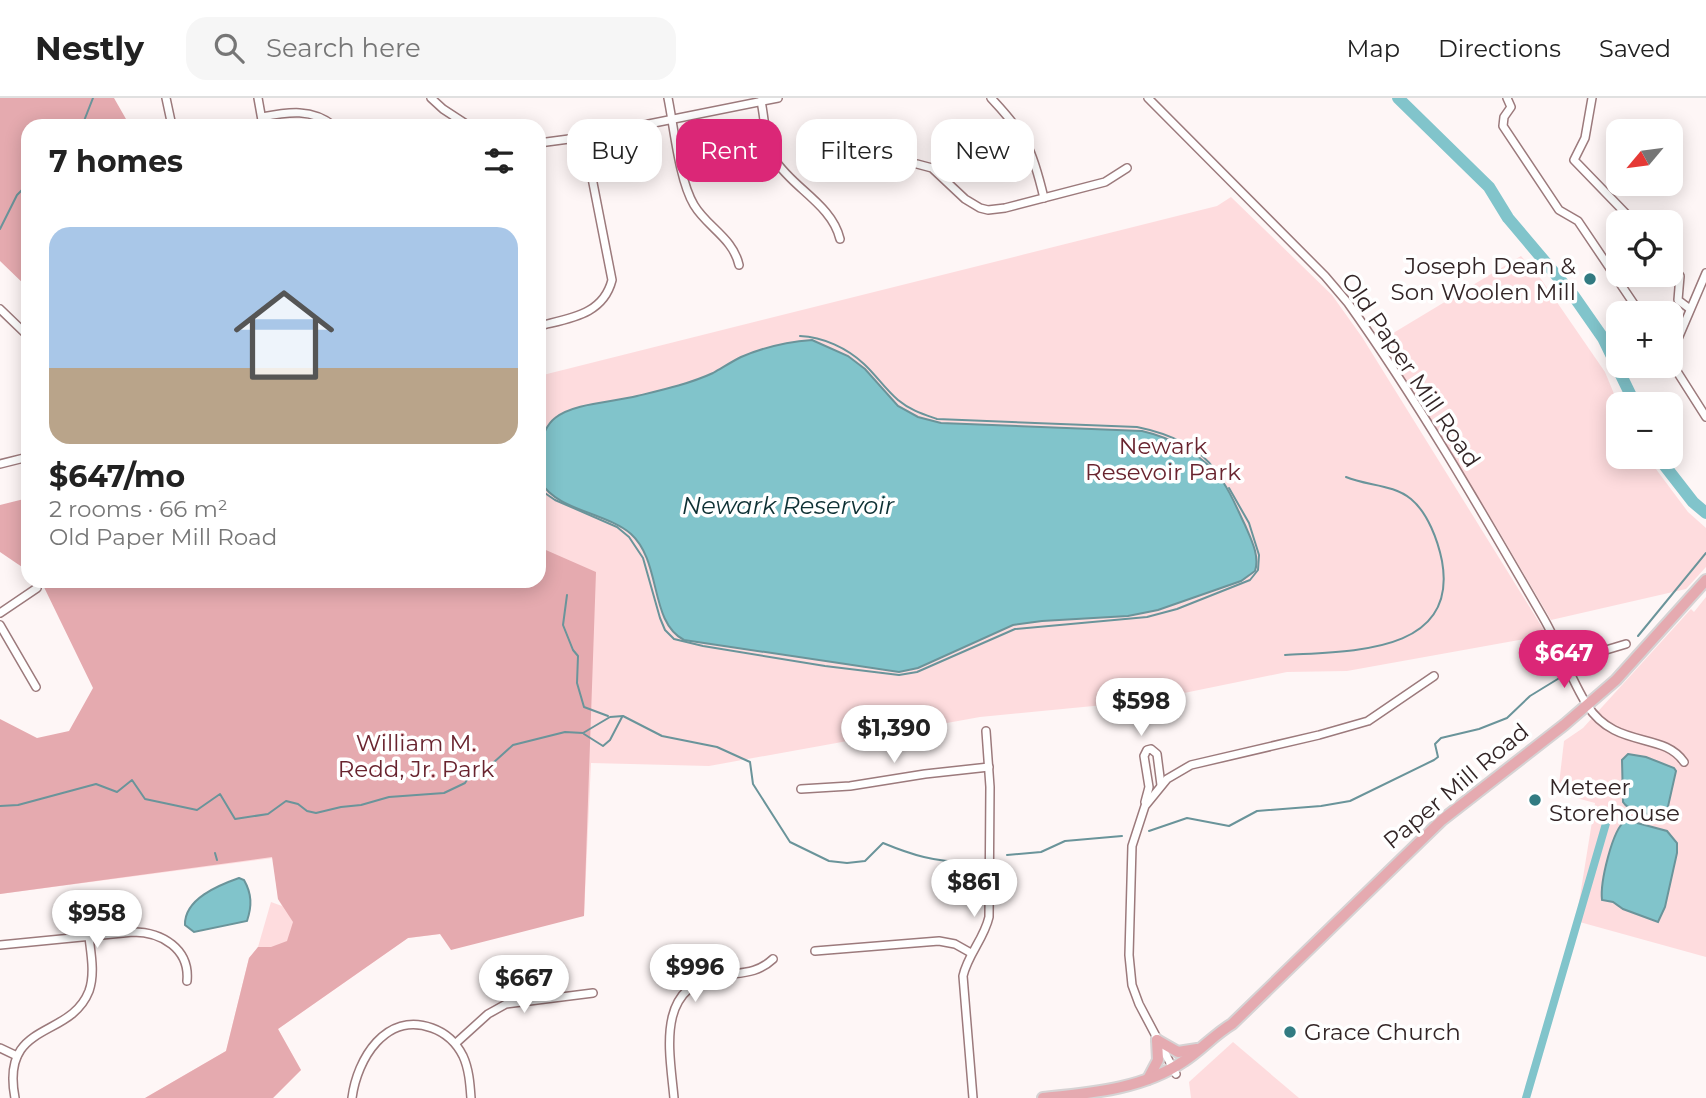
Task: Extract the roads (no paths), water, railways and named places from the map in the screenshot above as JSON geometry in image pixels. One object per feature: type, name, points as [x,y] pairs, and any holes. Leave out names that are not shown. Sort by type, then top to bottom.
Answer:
[{"type":"main road","name":"Paper Mill Road","points":[[1043,1098],[1109,1090],[1174,1071],[1232,1024],[1441,820],[1587,706],[1633,663],[1706,580]]},
{"type":"main road","name":"Paper Mill Road","points":[[1104,1098],[1142,1089],[1208,1053],[1229,1032],[1232,1024]]},
{"type":"main road","points":[[1157,1040],[1178,1052],[1203,1047]]},
{"type":"main road","points":[[1148,1079],[1158,1060],[1157,1040]]},
{"type":"street","points":[[166,98],[170,119]]},
{"type":"street","points":[[258,98],[262,119]]},
{"type":"street","points":[[431,98],[458,119]]},
{"type":"street","points":[[668,98],[689,196],[698,211],[731,245],[739,265]]},
{"type":"street","points":[[662,122],[778,98]]},
{"type":"street","points":[[991,98],[1027,141],[1037,166],[1044,198]]},
{"type":"street","name":"Old Paper Mill Road","points":[[1148,98],[1325,275],[1348,303],[1471,495],[1548,626],[1587,706]]},
{"type":"street","points":[[1507,98],[1511,107],[1504,117],[1503,126],[1559,210],[1578,221],[1632,301]]},
{"type":"street","points":[[1592,98],[1586,138],[1574,156],[1575,164],[1622,210]]},
{"type":"street","points":[[761,102],[770,146],[776,161],[834,221],[841,239]]},
{"type":"street","points":[[273,119],[298,112],[323,119]]},
{"type":"street","points":[[546,142],[567,139]]},
{"type":"street","points":[[917,164],[932,168],[965,199],[980,208],[996,209],[1105,182],[1127,168]]},
{"type":"street","points":[[546,324],[592,310],[607,294],[612,280],[593,182]]},
{"type":"street","points":[[1683,328],[1706,273]]},
{"type":"street","points":[[1678,287],[1678,300],[1690,309]]},
{"type":"street","points":[[0,309],[21,329]]},
{"type":"street","points":[[1681,378],[1706,417]]},
{"type":"street","points":[[0,464],[21,459]]},
{"type":"street","points":[[0,613],[37,588]]},
{"type":"street","points":[[0,625],[36,687]]},
{"type":"street","points":[[1566,662],[1626,644]]},
{"type":"street","points":[[1144,806],[1161,785],[1178,771],[1191,765],[1368,721],[1434,676]]},
{"type":"street","points":[[1587,706],[1604,725],[1615,732],[1672,749],[1684,762]]},
{"type":"street","points":[[973,1098],[963,976],[971,953],[983,936],[989,917],[989,767],[986,730]]},
{"type":"street","points":[[1161,785],[1157,754],[1151,749],[1147,750],[1144,756],[1149,787],[1132,846],[1129,955],[1132,985],[1174,1071]]},
{"type":"street","points":[[801,789],[850,786],[989,767]]},
{"type":"street","points":[[0,945],[143,932],[160,937],[180,952],[186,964],[187,981]]},
{"type":"street","points":[[15,1098],[13,1076],[17,1056],[31,1038],[71,1015],[84,1000],[92,980],[89,937]]},
{"type":"street","points":[[815,951],[939,941],[955,944],[971,953]]},
{"type":"street","points":[[674,1098],[669,1029],[673,1012],[682,997],[702,981],[755,971],[773,959]]},
{"type":"street","points":[[456,1043],[488,1014],[506,1004],[593,993]]},
{"type":"street","points":[[352,1098],[355,1079],[363,1059],[375,1042],[390,1031],[411,1025],[429,1027],[456,1043],[466,1063],[471,1098]]},
{"type":"street","points":[[0,1048],[17,1056]]},
{"type":"water","name":"Newark Reservoir","points":[[812,340],[848,356],[865,369],[898,406],[918,417],[941,423],[1142,431],[1176,443],[1207,464],[1226,487],[1252,542],[1256,554],[1255,571],[1241,581],[1158,610],[1128,616],[1013,625],[918,668],[899,672],[684,640],[665,620],[647,560],[641,546],[631,534],[609,521],[558,499],[546,488],[546,430],[555,418],[572,409],[637,396],[695,380],[758,350]]},
{"type":"water","points":[[1628,754],[1646,757],[1676,771],[1667,811],[1661,815],[1635,811],[1623,802],[1622,760]]},
{"type":"water","points":[[1626,820],[1667,831],[1677,843],[1665,907],[1658,922],[1623,909],[1613,902],[1602,900],[1608,857],[1616,834]]},
{"type":"water","points":[[239,878],[244,880],[250,895],[247,921],[194,932],[185,925],[190,908],[204,894]]},
{"type":"waterway","points":[[85,119],[93,98]]},
{"type":"waterway","points":[[1398,98],[1489,187],[1508,218],[1573,295],[1603,338],[1629,392]]},
{"type":"waterway","points":[[0,229],[21,191]]},
{"type":"waterway","points":[[800,336],[826,341],[850,353],[903,403],[937,419],[1137,427],[1181,442],[1200,454],[1216,471]]},
{"type":"waterway","points":[[1667,469],[1693,502],[1706,513]]},
{"type":"waterway","points":[[1285,655],[1338,652],[1394,642],[1416,631],[1434,615],[1443,592],[1442,561],[1438,545],[1427,519],[1417,505],[1404,494],[1346,477]]},
{"type":"waterway","points":[[546,494],[617,527],[629,537],[643,558],[665,630],[674,639],[825,666],[899,675],[917,672],[1015,629],[1147,617],[1177,609],[1250,580],[1258,570],[1259,555],[1249,523],[1229,488]]},
{"type":"waterway","points":[[1638,636],[1706,553]]},
{"type":"waterway","points":[[567,595],[563,625],[578,656],[577,683],[584,707],[608,716]]},
{"type":"waterway","points":[[1579,668],[1603,663]]},
{"type":"waterway","points":[[1149,831],[1187,818],[1229,826],[1257,811],[1350,801],[1434,760],[1438,757],[1435,744],[1441,738],[1479,729],[1507,718],[1530,696],[1561,677]]},
{"type":"waterway","points":[[0,806],[18,805],[96,784],[117,792],[132,780],[145,799],[197,810],[220,794],[235,819],[268,814],[286,801],[316,813],[389,797],[444,793],[465,783],[472,772],[493,763],[513,745],[565,732],[583,733],[610,717],[623,716],[662,736],[717,747],[750,762],[753,784],[790,842],[829,861],[865,861],[883,843],[924,857],[967,862]]},
{"type":"waterway","points":[[584,734],[603,746],[610,740],[622,717]]},
{"type":"waterway","points":[[1526,1098],[1607,820]]},
{"type":"waterway","points":[[1007,855],[1041,852],[1065,841],[1122,836]]},
{"type":"waterway","points":[[215,853],[217,860]]},
{"type":"place","name":"Joseph Dean & Son Woolen Mill","points":[[1590,279]]},
{"type":"place","name":"Meteer Storehouse","points":[[1535,800]]},
{"type":"place","name":"Grace Church","points":[[1290,1032]]},
{"type":"park label","name":"Newark Resevoir Park","points":[[1163,459]]},
{"type":"park label","name":"William M. Redd, Jr. Park","points":[[416,756]]}]
